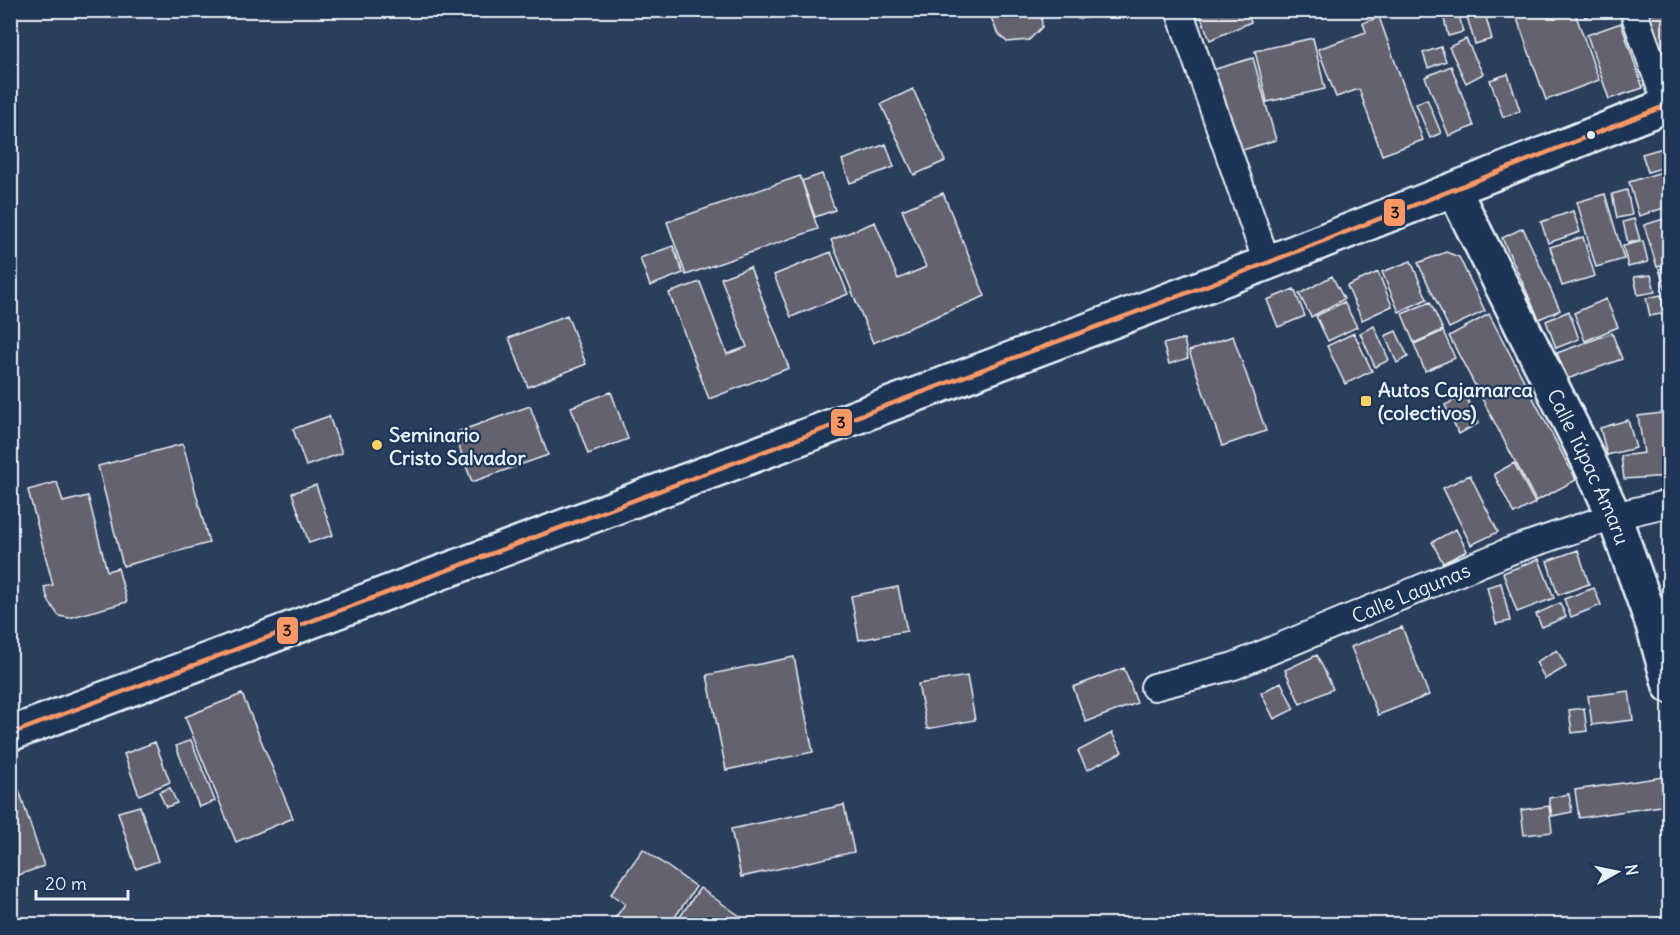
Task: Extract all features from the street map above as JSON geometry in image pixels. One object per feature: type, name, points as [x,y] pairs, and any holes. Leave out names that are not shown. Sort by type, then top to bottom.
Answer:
[{"type":"main road","points":[[10,734],[1267,263],[1668,104]]},
{"type":"main road","name":"Calle Túpac Amaru","points":[[1454,190],[1614,516],[1653,625],[1670,686]]},
{"type":"street","points":[[1179,10],[1267,263]]},
{"type":"street","points":[[1633,10],[1668,104]]},
{"type":"street","name":"Calle Lagunas","points":[[1154,687],[1234,666],[1510,551],[1614,516],[1670,503]]},
{"type":"building","points":[[988,10],[1041,10],[1042,27],[1029,40],[1007,42],[997,32]]},
{"type":"building","points":[[1070,10],[1105,10],[1099,16],[1078,19]]},
{"type":"building","points":[[1198,10],[1246,10],[1251,22],[1210,40]]},
{"type":"building","points":[[1442,10],[1458,10],[1463,32],[1448,36]]},
{"type":"building","points":[[1465,10],[1484,10],[1492,39],[1475,44]]},
{"type":"building","points":[[1514,10],[1574,10],[1599,80],[1546,100]]},
{"type":"building","points":[[1583,10],[1605,10],[1585,17]]},
{"type":"building","points":[[1645,10],[1670,10],[1670,63],[1666,65]]},
{"type":"building","points":[[1379,17],[1423,140],[1382,155],[1359,89],[1336,97],[1318,49],[1366,32],[1363,23]]},
{"type":"building","points":[[1621,23],[1643,88],[1609,99],[1587,35]]},
{"type":"building","points":[[1313,38],[1325,89],[1267,102],[1255,51]]},
{"type":"building","points":[[1466,39],[1483,74],[1466,83],[1449,47]]},
{"type":"building","points":[[1441,47],[1446,61],[1428,68],[1423,53]]},
{"type":"building","points":[[1253,58],[1276,140],[1236,152],[1212,70]]},
{"type":"building","points":[[1451,66],[1474,126],[1449,136],[1425,77]]},
{"type":"building","points":[[1508,74],[1520,111],[1503,117],[1490,80]]},
{"type":"building","points":[[913,89],[945,161],[914,175],[881,104]]},
{"type":"building","points":[[1427,99],[1441,133],[1430,138],[1416,104]]},
{"type":"building","points":[[886,144],[894,167],[850,183],[842,160]]},
{"type":"building","points":[[1663,148],[1668,166],[1648,172],[1642,154]]},
{"type":"building","points":[[1662,172],[1670,206],[1639,216],[1629,182]]},
{"type":"building","points":[[822,174],[835,210],[815,217],[802,181]]},
{"type":"building","points":[[800,176],[818,229],[686,275],[667,222]]},
{"type":"building","points":[[1627,190],[1632,215],[1617,218],[1612,194]]},
{"type":"building","points":[[943,193],[985,296],[873,343],[831,240],[875,222],[898,279],[926,267],[902,210]]},
{"type":"building","points":[[1605,194],[1624,259],[1596,267],[1577,202]]},
{"type":"building","points":[[1573,211],[1580,232],[1548,243],[1541,222]]},
{"type":"building","points":[[1670,217],[1670,263],[1657,267],[1644,225]]},
{"type":"building","points":[[1634,219],[1640,240],[1628,243],[1623,222]]},
{"type":"building","points":[[1523,228],[1560,310],[1539,319],[1502,238]]},
{"type":"building","points":[[1583,237],[1595,276],[1562,286],[1550,247]]},
{"type":"building","points":[[1643,241],[1648,262],[1628,267],[1623,246]]},
{"type":"building","points":[[673,246],[683,273],[650,286],[640,258]]},
{"type":"building","points":[[831,252],[848,294],[791,317],[774,275]]},
{"type":"building","points":[[1446,252],[1459,257],[1485,311],[1449,328],[1418,263]]},
{"type":"building","points":[[1411,261],[1427,299],[1399,312],[1382,272]]},
{"type":"building","points":[[1670,266],[1670,305],[1659,269]]},
{"type":"building","points":[[750,267],[789,368],[709,399],[669,293],[700,282],[727,354],[747,347],[721,278]]},
{"type":"building","points":[[1378,272],[1392,306],[1362,320],[1347,286]]},
{"type":"building","points":[[1651,275],[1655,292],[1638,295],[1634,277]]},
{"type":"building","points":[[1332,276],[1344,299],[1311,317],[1299,294]]},
{"type":"building","points":[[1294,289],[1305,316],[1278,327],[1267,300]]},
{"type":"building","points":[[1662,295],[1665,313],[1650,316],[1646,298]]},
{"type":"building","points":[[1606,299],[1618,327],[1585,341],[1574,313]]},
{"type":"building","points":[[1344,302],[1357,327],[1328,341],[1316,316]]},
{"type":"building","points":[[1430,302],[1443,330],[1414,343],[1402,314]]},
{"type":"building","points":[[1569,311],[1579,339],[1556,348],[1546,321]]},
{"type":"building","points":[[1489,314],[1576,480],[1536,501],[1449,336]]},
{"type":"building","points":[[567,315],[586,364],[528,387],[509,338]]},
{"type":"building","points":[[1374,326],[1389,360],[1375,367],[1360,333]]},
{"type":"building","points":[[1396,331],[1408,357],[1397,363],[1385,336]]},
{"type":"building","points":[[1443,331],[1455,358],[1425,371],[1414,344]]},
{"type":"building","points":[[1354,333],[1372,371],[1345,384],[1327,346]]},
{"type":"building","points":[[1612,333],[1622,359],[1567,379],[1557,353]]},
{"type":"building","points":[[1233,336],[1266,431],[1222,446],[1189,351]]},
{"type":"building","points":[[1184,339],[1188,358],[1169,364],[1163,344]]},
{"type":"building","points":[[611,392],[628,439],[588,454],[571,407]]},
{"type":"building","points":[[1465,395],[1479,423],[1459,434],[1445,405]]},
{"type":"building","points":[[530,406],[548,455],[472,482],[454,433]]},
{"type":"building","points":[[1670,412],[1670,476],[1624,479],[1621,456],[1644,453],[1638,416]]},
{"type":"building","points":[[329,416],[342,453],[306,466],[293,429]]},
{"type":"building","points":[[1628,420],[1636,448],[1607,455],[1600,428]]},
{"type":"building","points":[[183,444],[209,543],[123,566],[98,466]]},
{"type":"building","points":[[1514,463],[1535,503],[1514,514],[1494,474]]},
{"type":"building","points":[[1470,475],[1498,532],[1471,545],[1443,488]]},
{"type":"building","points":[[57,482],[63,502],[88,496],[107,571],[118,568],[127,602],[69,618],[59,616],[49,602],[44,587],[53,585],[28,490]]},
{"type":"building","points":[[316,485],[333,535],[309,543],[292,493]]},
{"type":"building","points":[[1456,529],[1467,551],[1443,563],[1432,542]]},
{"type":"building","points":[[1578,550],[1589,584],[1558,595],[1547,561]]},
{"type":"building","points":[[1539,559],[1554,598],[1517,612],[1503,573]]},
{"type":"building","points":[[1501,583],[1510,621],[1496,624],[1487,587]]},
{"type":"building","points":[[898,587],[907,631],[859,640],[851,596]]},
{"type":"building","points":[[1594,588],[1601,605],[1571,617],[1564,599]]},
{"type":"building","points":[[1560,603],[1566,617],[1542,627],[1536,614]]},
{"type":"building","points":[[1402,627],[1429,695],[1378,715],[1351,647]]},
{"type":"building","points":[[1557,650],[1566,667],[1545,679],[1536,662]]},
{"type":"building","points":[[1317,655],[1333,689],[1300,704],[1285,670]]},
{"type":"building","points":[[794,657],[813,752],[726,770],[707,675]]},
{"type":"building","points":[[1124,668],[1137,703],[1086,722],[1073,687]]},
{"type":"building","points":[[967,676],[975,720],[927,729],[918,684]]},
{"type":"building","points":[[1281,682],[1294,709],[1274,719],[1261,693]]},
{"type":"building","points":[[1629,691],[1633,720],[1592,725],[1588,696]]},
{"type":"building","points":[[242,694],[293,818],[236,842],[185,717]]},
{"type":"building","points":[[1584,708],[1587,731],[1572,733],[1569,710]]},
{"type":"building","points":[[1112,733],[1122,752],[1087,770],[1078,751]]},
{"type":"building","points":[[191,740],[215,801],[199,807],[176,746]]},
{"type":"building","points":[[155,742],[170,782],[139,795],[124,754]]},
{"type":"building","points":[[1663,777],[1667,805],[1579,818],[1575,790]]},
{"type":"building","points":[[15,778],[44,866],[10,878],[10,780]]},
{"type":"building","points":[[170,788],[177,803],[166,807],[159,792]]},
{"type":"building","points":[[1569,794],[1572,812],[1552,816],[1549,798]]},
{"type":"building","points":[[844,805],[854,852],[741,877],[731,829]]},
{"type":"building","points":[[140,806],[158,861],[136,869],[118,812]]},
{"type":"building","points":[[1549,806],[1552,832],[1524,835],[1521,810]]},
{"type":"building","points":[[643,849],[696,887],[670,924],[611,924],[625,904],[611,894]]},
{"type":"building","points":[[700,888],[747,921],[744,924],[675,924]]},
{"type":"transit line","name":"3","points":[[10,734],[1267,263],[1670,104]]},
{"type":"place","name":"Autos Cajamarca (colectivos)","points":[[1366,401]]},
{"type":"place","name":"Seminario Cristo Salvador","points":[[377,445]]}]
